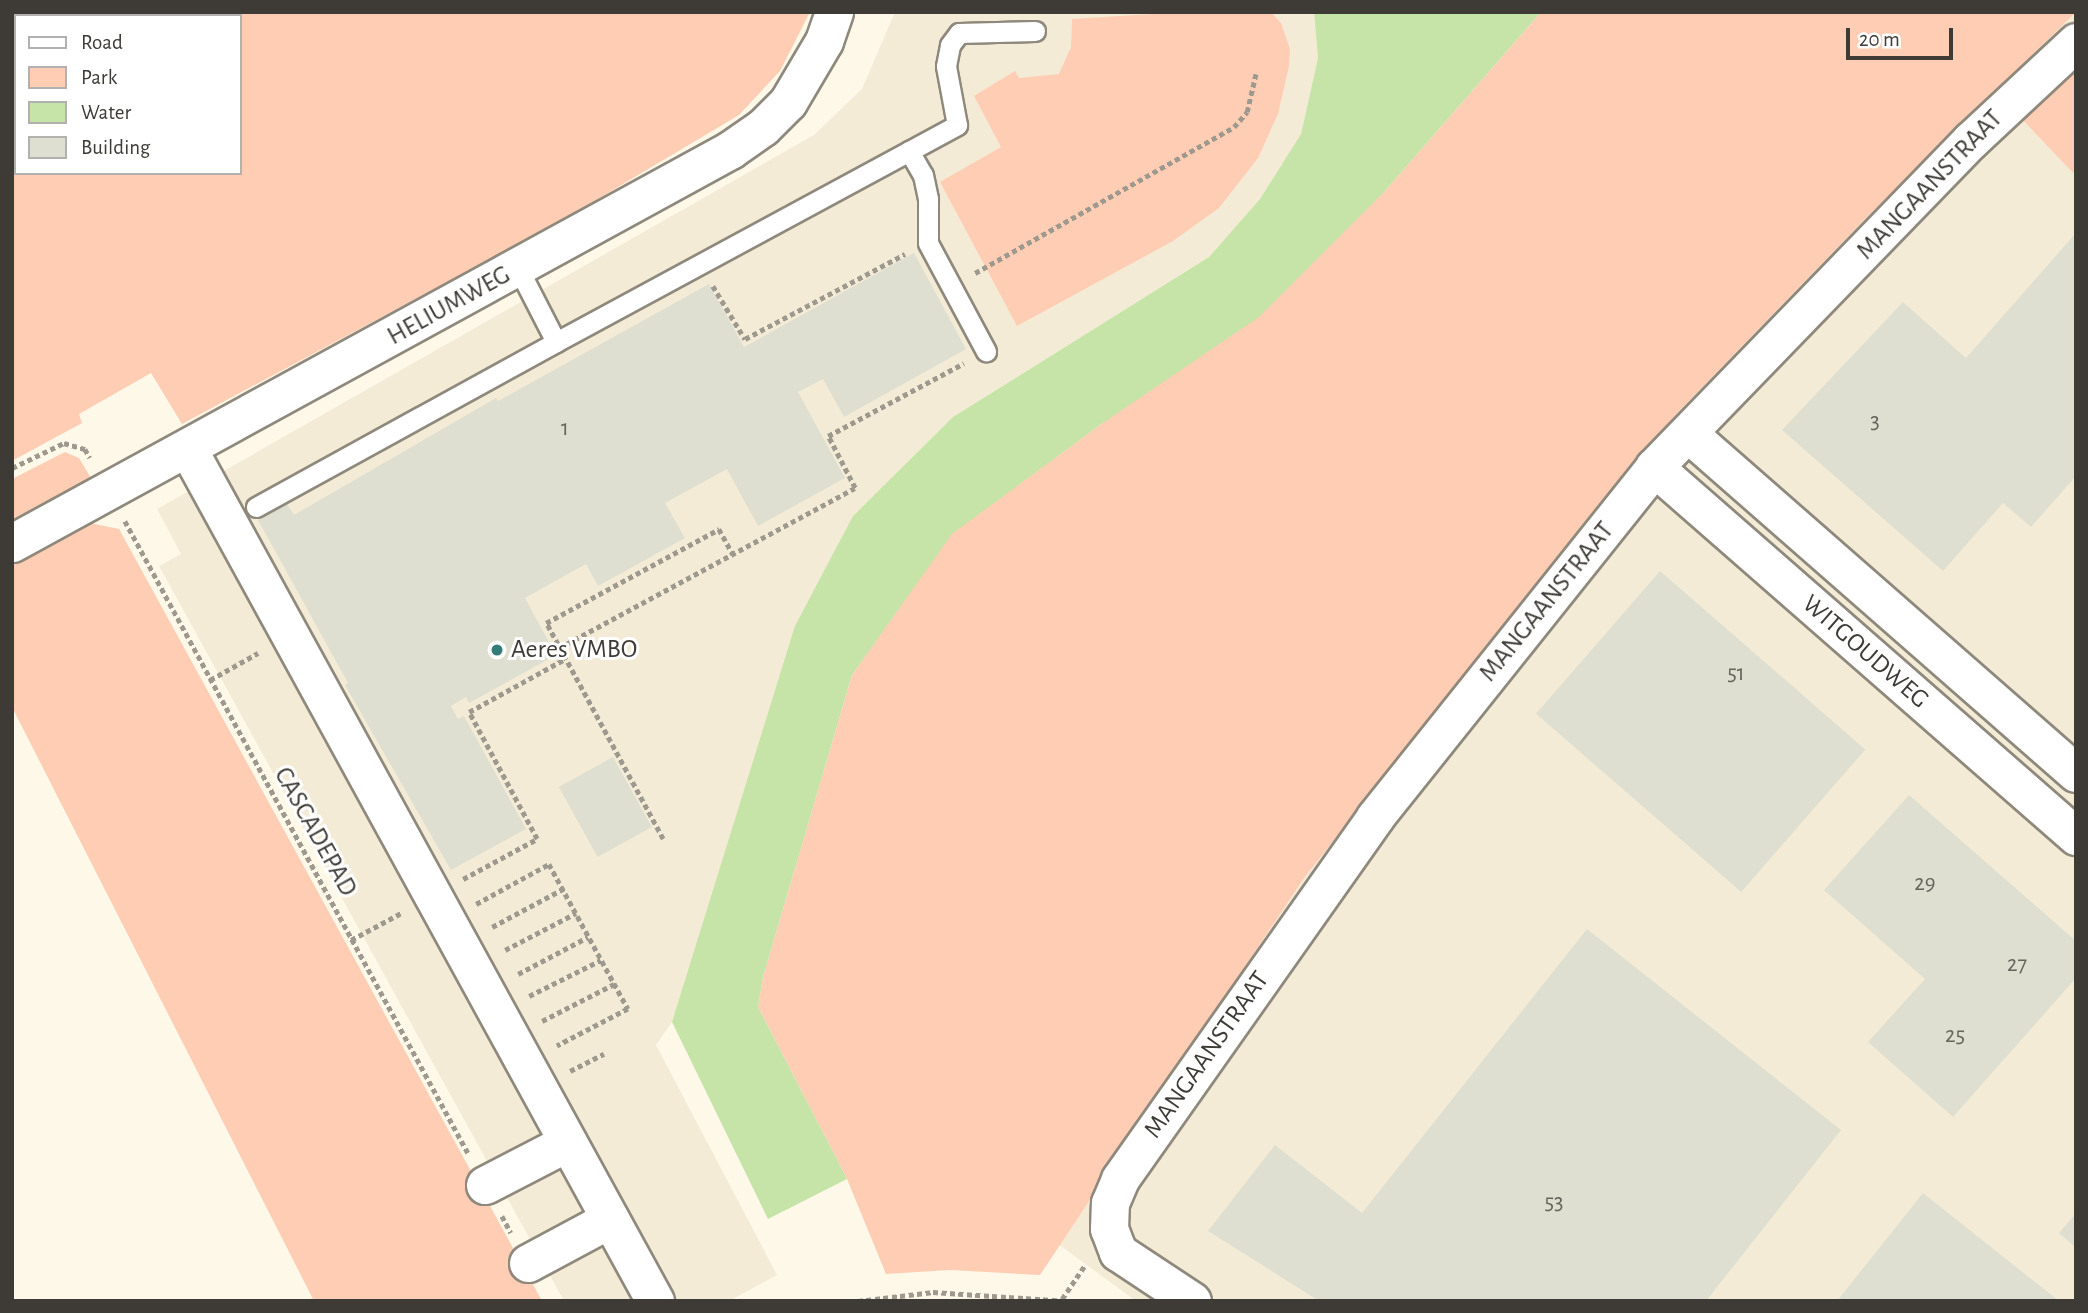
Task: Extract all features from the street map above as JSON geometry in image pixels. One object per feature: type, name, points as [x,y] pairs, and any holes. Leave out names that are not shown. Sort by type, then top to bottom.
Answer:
[{"type":"street","name":"HELIUMWEG","points":[[12,544],[517,268],[763,127],[788,102],[810,68],[834,12]]},
{"type":"street","name":"MANGAANSTRAAT","points":[[1192,1301],[1118,1252],[1109,1229],[1110,1203],[1120,1179],[1375,817],[1654,467],[1690,435],[1971,140],[2076,42]]},
{"type":"street","name":"WITGOUDWEG","points":[[1690,435],[2076,773]]},
{"type":"street","points":[[188,449],[610,1219],[648,1299]]},
{"type":"street","name":"WITGOUDWEG","points":[[1654,467],[2076,836]]},
{"type":"street","points":[[485,1185],[568,1142]]},
{"type":"street","points":[[528,1263],[610,1219]]},
{"type":"lane","points":[[256,507],[957,125],[946,65],[950,45],[959,33],[1035,31]]},
{"type":"lane","points":[[909,151],[923,175],[928,243],[986,351]]},
{"type":"lane","points":[[517,268],[556,342]]},
{"type":"path","points":[[951,286],[1234,127],[1247,112],[1256,74]]},
{"type":"path","points":[[701,264],[745,339],[928,243]]},
{"type":"path","points":[[559,648],[855,488],[828,436],[986,351]]},
{"type":"path","name":"CASCADEPAD","points":[[12,468],[54,446],[74,444],[85,449],[528,1263]]},
{"type":"path","points":[[663,839],[546,623],[719,529],[733,554]]},
{"type":"path","points":[[439,908],[537,839],[468,712],[565,659]]},
{"type":"path","points":[[351,940],[549,864],[628,1009],[547,1052]]},
{"type":"path","points":[[492,927],[563,889]]},
{"type":"path","points":[[504,951],[576,913]]},
{"type":"path","points":[[517,975],[588,937]]},
{"type":"path","points":[[528,997],[601,960]]},
{"type":"path","points":[[538,1023],[614,984]]},
{"type":"path","points":[[858,1301],[981,1292],[1068,1301]]},
{"type":"shaded area","name":"Aeres VMBO","points":[[895,12],[1314,12],[1318,58],[1301,134],[1260,199],[1209,257],[953,417],[853,516],[672,1022],[656,1045],[777,1275],[729,1301],[564,1301],[159,566],[181,554],[157,509],[814,135],[862,89]]},
{"type":"shaded area","points":[[2076,12],[2076,1301],[1136,1301],[1054,1241],[1441,645],[1857,165]]},
{"type":"green space","points":[[12,12],[810,12],[780,71],[739,115],[561,221],[182,424],[151,373],[79,414],[82,423],[12,461]]},
{"type":"green space","points":[[1184,12],[1271,12],[1281,23],[1290,49],[1289,66],[1278,114],[1258,158],[1219,208],[1173,241],[1017,326],[940,182],[1001,147],[974,96],[1015,71],[1019,78],[1059,74],[1071,47],[1072,19]]},
{"type":"green space","points":[[1541,12],[2076,12],[1864,220],[1677,413],[1561,554],[1304,878],[1040,1275],[950,1270],[886,1274],[847,1179],[758,1007],[763,977],[852,675],[951,534],[1100,425],[1384,192]]},
{"type":"green space","points":[[2076,61],[2076,176],[2018,115]]},
{"type":"green space","points":[[65,452],[79,458],[92,480],[12,523],[12,479]]},
{"type":"green space","points":[[85,522],[119,529],[542,1301],[314,1301],[12,707],[12,561]]},
{"type":"water","points":[[1314,12],[1541,12],[1384,192],[1259,317],[1100,425],[952,534],[852,675],[763,977],[758,1007],[847,1179],[768,1219],[672,1022],[795,626],[853,516],[953,417],[1209,257],[1260,199],[1301,134],[1318,58]]},
{"type":"building","points":[[2076,233],[2076,476],[2031,527],[2003,503],[1943,571],[1782,430],[1903,302],[1966,358]]},
{"type":"building","points":[[914,253],[966,349],[844,417],[823,379],[798,392],[845,478],[758,526],[727,469],[665,503],[685,538],[598,586],[586,564],[525,598],[556,655],[469,703],[466,697],[451,706],[458,719],[464,716],[526,829],[451,870],[345,685],[348,683],[258,520],[287,504],[294,515],[496,398],[498,401],[709,284],[744,347]]},
{"type":"building","points":[[1660,571],[1865,749],[1741,892],[1536,714]]},
{"type":"building","points":[[613,757],[652,827],[598,857],[559,787]]},
{"type":"building","points":[[1909,795],[2076,941],[2076,978],[1953,1117],[1868,1042],[1925,979],[1824,890]]},
{"type":"building","points":[[1587,929],[1841,1130],[1706,1301],[1319,1301],[1208,1231],[1275,1145],[1362,1213]]},
{"type":"building","points":[[1923,1193],[2059,1301],[1837,1301]]},
{"type":"building","points":[[2076,1213],[2076,1248],[2059,1233]]},
{"type":"place","name":"Aeres VMBO","points":[[497,650]]}]
